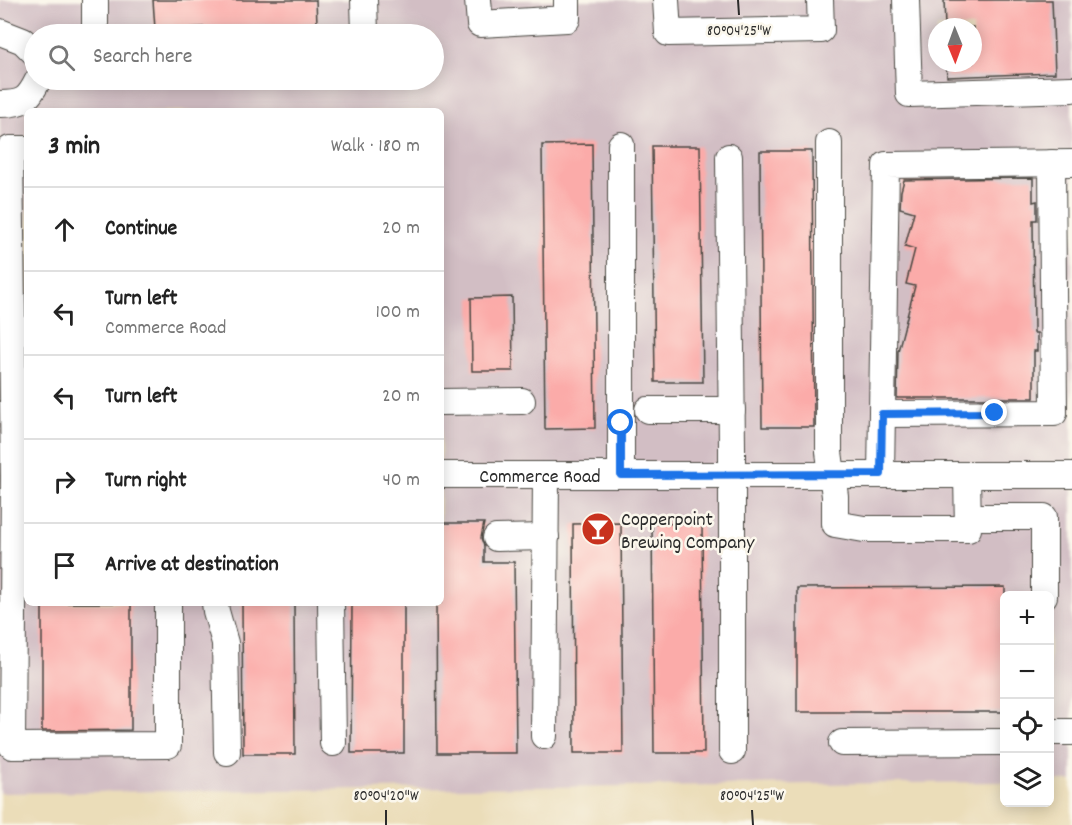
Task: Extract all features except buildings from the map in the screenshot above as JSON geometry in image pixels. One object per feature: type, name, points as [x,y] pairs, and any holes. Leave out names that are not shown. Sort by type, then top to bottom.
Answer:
[{"type":"street","points":[[94,0],[95,24]]},
{"type":"street","points":[[364,0],[365,24]]},
{"type":"street","points":[[478,0],[480,24],[567,19],[567,0]]},
{"type":"street","points":[[666,0],[668,33],[821,30],[820,0]]},
{"type":"street","points":[[906,0],[909,94],[1072,89]]},
{"type":"street","points":[[0,32],[24,42]]},
{"type":"street","points":[[0,104],[18,104],[33,90]]},
{"type":"street","points":[[830,143],[828,452],[832,474],[835,524],[864,529],[968,529],[967,475]]},
{"type":"street","points":[[621,145],[621,475]]},
{"type":"street","points":[[24,148],[10,149],[20,476],[12,746],[168,746],[168,606]]},
{"type":"street","points":[[729,157],[732,751]]},
{"type":"street","points":[[881,474],[886,165],[1062,163],[1054,413],[882,414]]},
{"type":"street","points":[[444,402],[522,401]]},
{"type":"street","points":[[648,410],[732,410]]},
{"type":"street","name":"Commerce Road","points":[[444,475],[1072,474]]},
{"type":"street","points":[[544,736],[546,475]]},
{"type":"street","points":[[968,517],[1044,517],[1044,591]]},
{"type":"street","points":[[496,538],[546,537]]},
{"type":"street","points":[[216,606],[225,643],[227,752]]},
{"type":"street","points":[[331,606],[333,743]]},
{"type":"street","points":[[1054,732],[1072,732]]},
{"type":"street","points":[[842,743],[1000,742]]},
{"type":"shaded area","points":[[0,0],[1072,0],[1072,781],[1054,781],[1054,591],[1000,591],[1000,782],[0,793]]},
{"type":"place","name":"Copperpoint Brewing Company","points":[[598,529]]},
{"type":"route","points":[[621,423],[621,475],[881,474],[882,414],[995,413]]}]
